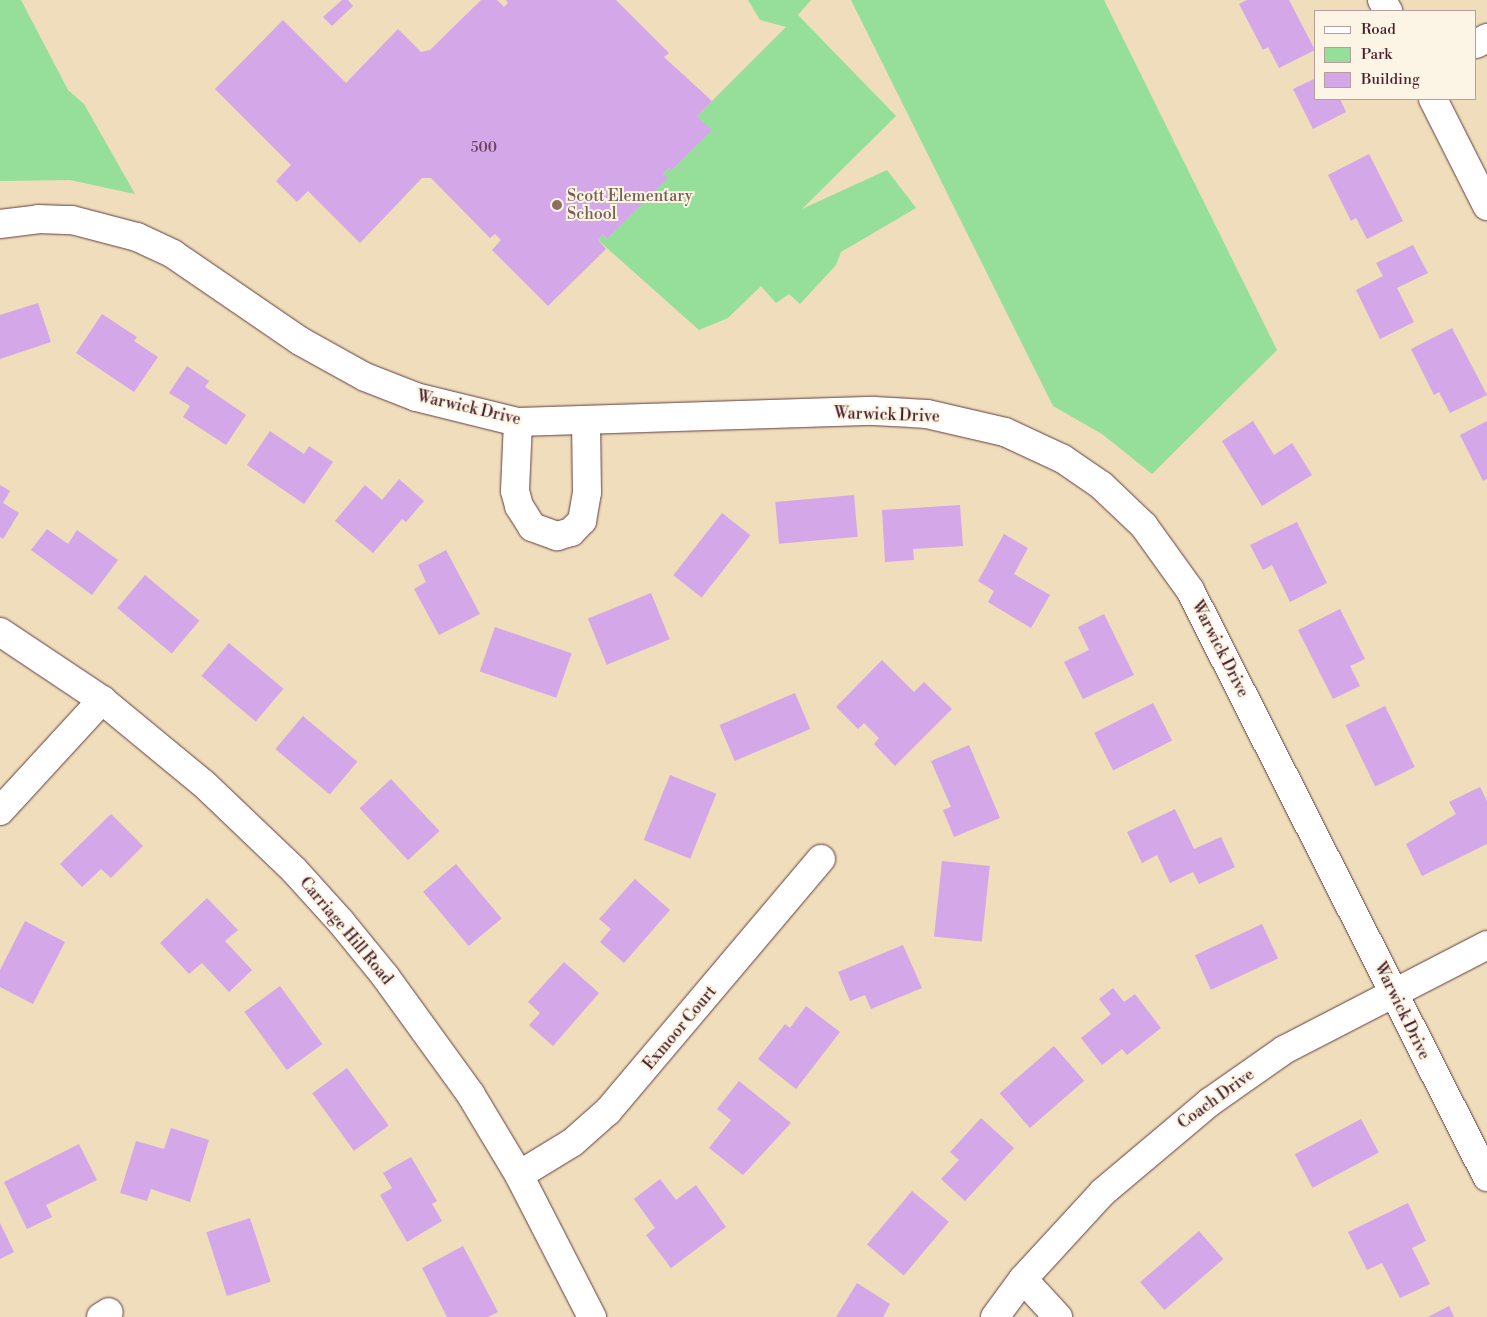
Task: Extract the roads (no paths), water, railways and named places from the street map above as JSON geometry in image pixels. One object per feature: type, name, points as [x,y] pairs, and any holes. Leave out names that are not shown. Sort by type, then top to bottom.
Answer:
[{"type":"street","points":[[1434,100],[1487,206]]},
{"type":"street","name":"Warwick Drive","points":[[0,224],[38,219],[72,220],[137,237],[173,254],[300,341],[365,377],[416,397],[518,422],[586,422],[874,411],[927,414],[960,419],[1012,435],[1063,459],[1102,485],[1144,526],[1190,590],[1487,1177]]},
{"type":"street","points":[[518,422],[515,491],[518,506],[532,527],[557,536],[571,532],[582,521],[587,492],[586,422]]},
{"type":"street","name":"Carriage Hill Road","points":[[0,632],[102,700],[245,822],[294,870],[341,922],[439,1047],[519,1175],[592,1317]]},
{"type":"street","points":[[0,811],[102,700]]},
{"type":"street","name":"Exmoor Court","points":[[519,1175],[573,1142],[608,1111],[821,859]]},
{"type":"street","name":"Coach Drive","points":[[995,1317],[1024,1279],[1103,1192],[1210,1102],[1284,1050],[1487,945]]},
{"type":"street","points":[[1024,1279],[1058,1317]]},
{"type":"place","name":"Scott Elementary School","points":[[557,205]]}]
